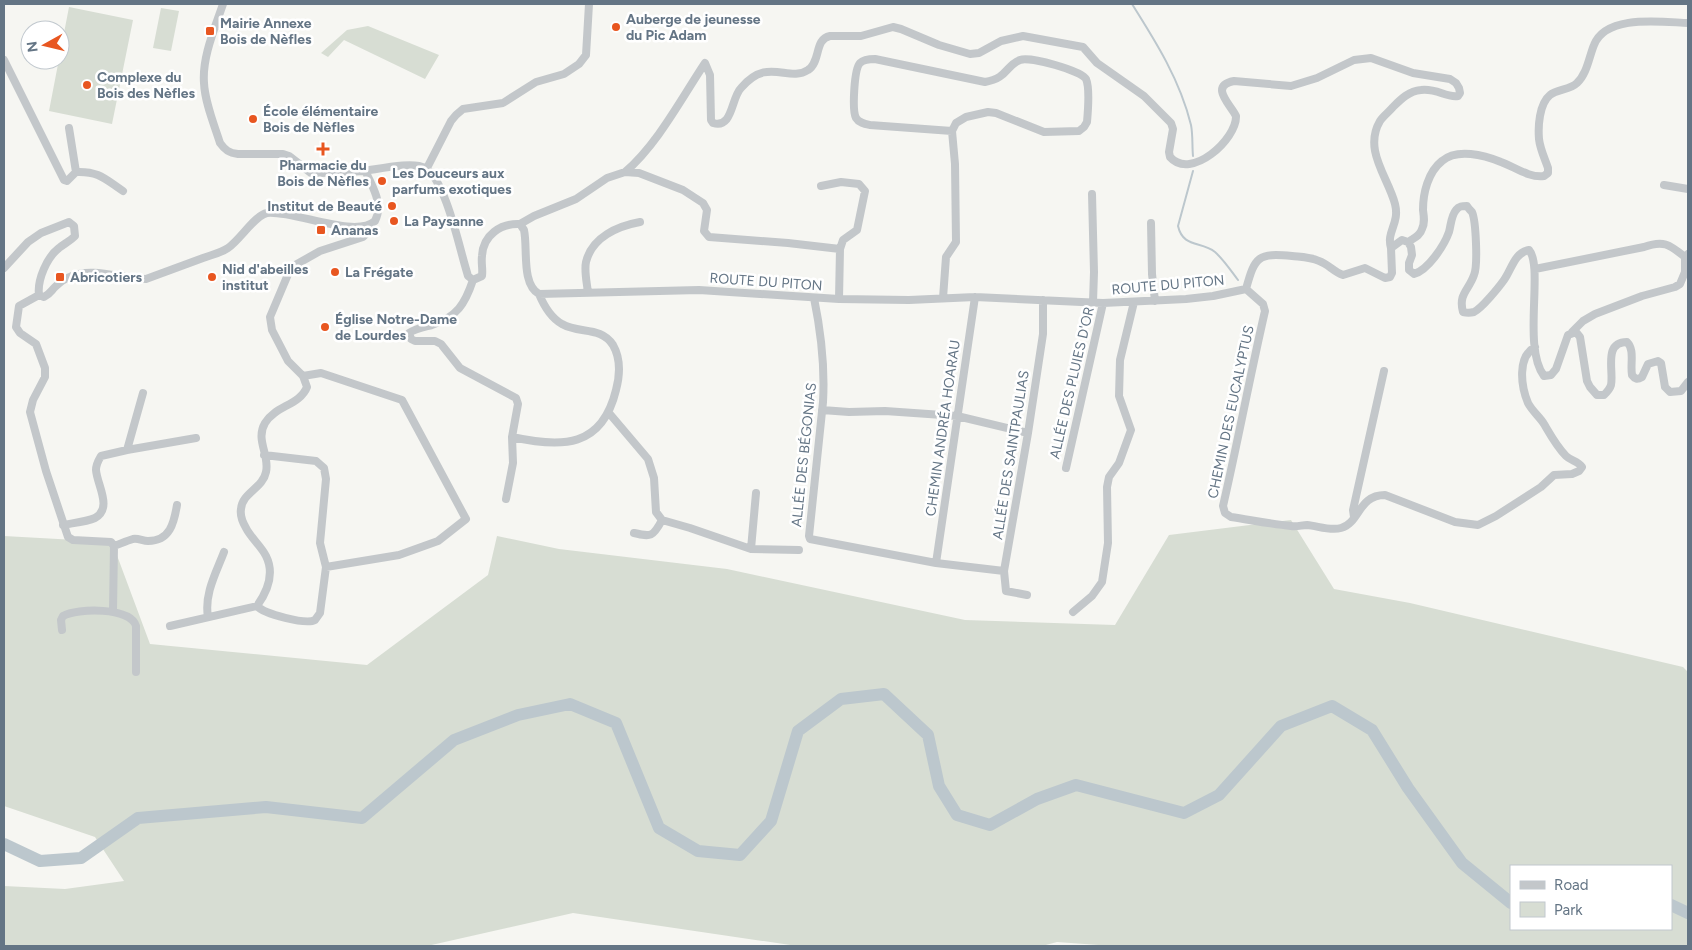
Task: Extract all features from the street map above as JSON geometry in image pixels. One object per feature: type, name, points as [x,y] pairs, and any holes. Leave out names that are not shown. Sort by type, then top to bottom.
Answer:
[{"type":"street","points":[[222,4],[204,70],[206,96],[220,144],[230,153],[283,154],[289,156],[311,173],[414,165],[426,168],[434,176],[442,190],[468,276],[473,280]]},
{"type":"street","points":[[426,168],[451,121],[463,109],[502,103],[536,82],[564,74],[579,64],[586,55],[589,4]]},
{"type":"street","points":[[1408,242],[1423,229],[1424,202],[1428,180],[1436,166],[1446,158],[1459,154],[1478,155],[1500,161],[1534,176],[1544,176],[1548,173],[1539,138],[1543,106],[1550,95],[1576,84],[1580,80],[1595,42],[1600,35],[1614,26],[1633,22],[1688,23]]},
{"type":"street","points":[[506,500],[513,463],[512,437],[518,404],[516,398],[460,368],[441,344],[435,340],[415,341],[411,339],[409,333],[446,321],[458,311],[473,280],[482,276],[482,257],[484,246],[489,236],[506,224],[520,224],[534,216],[576,199],[607,178],[625,172],[638,161],[651,145],[705,63],[710,75],[712,120],[716,124],[727,120],[739,90],[755,75],[774,71],[797,74],[810,70],[816,60],[821,41],[826,37],[861,36],[886,28],[897,28],[939,45],[970,54],[979,52],[1001,41],[1023,36],[1072,44],[1086,49],[1098,63],[1144,96],[1171,123],[1173,129],[1170,157],[1178,163],[1186,164],[1195,163],[1206,158],[1217,150],[1233,131],[1236,116],[1222,93],[1223,87],[1228,82],[1291,86],[1317,78],[1354,60],[1371,58],[1413,73],[1450,79],[1456,83],[1460,93],[1458,96],[1452,96],[1435,90],[1413,92],[1398,101],[1377,126],[1374,139],[1376,158],[1392,196],[1397,216],[1390,235],[1392,274],[1390,277],[1385,278],[1365,268],[1342,275],[1317,260],[1307,257],[1273,254],[1265,255],[1254,264],[1246,289]]},
{"type":"street","points":[[943,298],[946,257],[956,242],[955,164],[952,130],[956,124],[966,117],[992,112],[1044,132],[1079,131],[1084,128],[1087,122],[1087,81],[1080,73],[1032,59],[1020,60],[998,79],[985,82],[875,59],[858,64],[854,111],[856,120],[870,125],[952,130]]},
{"type":"street","points":[[4,60],[64,180],[67,181],[76,172],[69,128]]},
{"type":"street","points":[[113,611],[114,546],[111,542],[70,539],[46,471],[30,412],[33,400],[44,381],[46,368],[36,344],[20,333],[16,327],[19,306],[39,295],[44,297],[50,294],[54,287],[71,276],[78,274],[105,274],[132,279],[146,279],[227,249],[244,235],[256,219],[264,214],[276,212],[334,224],[365,227],[375,221],[379,209],[378,200],[365,170]]},
{"type":"street","points":[[76,172],[98,174],[123,191]]},
{"type":"street","points":[[625,172],[639,174],[683,190],[703,203],[707,210],[704,231],[709,237],[840,249]]},
{"type":"street","points":[[821,186],[841,182],[859,184],[865,191],[857,230],[843,240],[840,249],[838,299]]},
{"type":"street","points":[[1664,185],[1688,189]]},
{"type":"street","points":[[1092,194],[1093,302]]},
{"type":"street","points":[[1391,248],[1402,240],[1408,242],[1412,255],[1408,264],[1409,270],[1414,274],[1420,273],[1442,248],[1453,214],[1457,208],[1467,206],[1474,220],[1476,268],[1461,303],[1463,312],[1470,313],[1477,311],[1504,280],[1514,261],[1521,253],[1529,250],[1532,253],[1534,269],[1533,314],[1535,347],[1538,368],[1544,376],[1551,376],[1556,369],[1568,335],[1583,321],[1595,314],[1642,296],[1680,284],[1686,255],[1664,243],[1657,242],[1644,248],[1534,269]]},
{"type":"street","points":[[4,268],[28,242],[41,233],[69,222],[74,226],[75,236],[57,249],[47,263],[39,286],[39,295]]},
{"type":"street","points":[[588,293],[586,260],[598,241],[618,228],[640,222]]},
{"type":"street","points":[[512,437],[552,442],[575,440],[589,436],[601,425],[609,413],[620,374],[618,357],[614,346],[606,337],[600,333],[568,327],[560,323],[545,307],[539,294],[532,288],[528,278],[526,237],[523,226],[520,224]]},
{"type":"street","points":[[1151,224],[1154,301]]},
{"type":"street","points":[[170,626],[257,606],[267,588],[270,581],[270,569],[266,556],[243,523],[240,510],[244,499],[263,481],[266,472],[261,441],[265,424],[274,413],[304,395],[307,387],[303,376],[288,361],[272,330],[270,317],[289,272],[297,264],[320,251],[363,237],[366,234],[365,227]]},
{"type":"street","name":"ROUTE DU PITON","points":[[539,294],[699,290],[838,299],[909,300],[975,297],[1104,303],[1213,296],[1246,289]]},
{"type":"street","name":"CHEMIN DES EUCALYPTUS","points":[[1246,289],[1263,304],[1265,311],[1246,395],[1242,423],[1222,506],[1225,513],[1231,517],[1294,526],[1342,528],[1368,500],[1375,495],[1385,495],[1455,522],[1478,524],[1496,516],[1554,475],[1572,474],[1579,471],[1582,466],[1568,458],[1528,404],[1522,381],[1524,359],[1529,351],[1535,347]]},
{"type":"street","name":"CHEMIN ANDRÉA HOARAU","points":[[936,563],[956,416],[975,297]]},
{"type":"street","name":"ALLÉE DES BÉGONIAS","points":[[814,298],[820,328],[824,380],[808,536],[810,539],[936,563],[1004,571]]},
{"type":"street","name":"ALLÉE DES SAINTPAULIAS","points":[[1027,595],[1006,591],[1004,571],[1028,433],[1042,334],[1043,300]]},
{"type":"street","points":[[1073,612],[1092,596],[1102,582],[1108,544],[1107,487],[1109,477],[1118,463],[1131,430],[1119,396],[1120,360],[1134,302]]},
{"type":"street","name":"ALLÉE DES PLUIES D'OR","points":[[1066,468],[1104,303]]},
{"type":"street","points":[[1572,332],[1576,332],[1580,336],[1587,380],[1597,395],[1604,395],[1611,385],[1612,354],[1614,346],[1620,342],[1627,342],[1630,346],[1632,352],[1632,375],[1634,378],[1642,377],[1648,364],[1658,361],[1663,368],[1665,387],[1670,392],[1681,390],[1688,382]]},
{"type":"street","points":[[1354,517],[1353,510],[1384,371]]},
{"type":"street","points":[[303,376],[321,373],[402,400],[466,519],[438,541],[399,555],[326,567]]},
{"type":"street","points":[[127,450],[143,393]]},
{"type":"street","points":[[822,410],[849,412],[885,411],[956,416],[1028,433]]},
{"type":"street","points":[[609,413],[648,459],[654,478],[656,512],[662,520],[751,549],[799,550]]},
{"type":"street","points":[[64,525],[95,518],[102,511],[104,501],[96,471],[96,463],[101,456],[196,438]]},
{"type":"street","points":[[257,606],[265,612],[307,622],[315,620],[320,613],[326,567],[320,543],[326,479],[324,468],[316,462],[264,455]]},
{"type":"street","points":[[751,549],[756,493]]},
{"type":"street","points":[[114,546],[136,538],[142,541],[158,540],[172,528],[177,505]]},
{"type":"street","points":[[634,533],[651,535],[656,532],[662,520]]},
{"type":"street","points":[[208,617],[207,597],[224,552]]},
{"type":"street","points":[[62,630],[63,616],[72,611],[113,611],[128,616],[135,621],[136,672]]},
{"type":"green space","name":"Complexe du Bois des Nèfles","points":[[69,7],[133,20],[112,124],[49,111],[57,70],[70,70],[70,20],[66,20]]},
{"type":"green space","points":[[161,8],[179,11],[171,51],[153,48]]},
{"type":"green space","points":[[368,26],[439,55],[425,79],[344,40],[328,57],[321,53],[347,30]]},
{"type":"green space","points":[[1291,520],[1334,589],[1410,603],[1683,667],[1688,672],[1688,946],[1112,946],[1057,942],[1042,946],[797,946],[573,913],[427,946],[4,946],[4,886],[65,889],[124,881],[95,837],[4,806],[4,536],[112,542],[150,644],[367,665],[488,575],[497,536],[559,549],[727,569],[965,620],[1115,625],[1169,535]]},
{"type":"waterway","points":[[1132,4],[1158,47],[1181,92],[1191,125],[1193,156]]},
{"type":"waterway","points":[[1193,171],[1178,226],[1180,233],[1188,241],[1215,252],[1238,280]]},
{"type":"waterway","points":[[4,844],[40,861],[81,858],[138,818],[266,807],[362,818],[454,740],[518,715],[570,704],[616,723],[659,828],[698,851],[740,855],[771,821],[798,731],[841,699],[884,694],[928,735],[939,786],[957,815],[990,825],[1037,799],[1076,785],[1184,813],[1219,795],[1281,726],[1332,706],[1372,730],[1408,788],[1462,863],[1510,902]]},
{"type":"waterway","points":[[1672,905],[1688,913]]},
{"type":"place","name":"Auberge de jeunesse du Pic Adam","points":[[616,27]]},
{"type":"place","name":"Mairie Annexe Bois de Nèfles","points":[[210,31]]},
{"type":"place","name":"Complexe du Bois des Nèfles","points":[[87,85]]},
{"type":"place","name":"École élémentaire Bois de Nèfles","points":[[253,119]]},
{"type":"place","name":"Pharmacie du Bois de Nèfles","points":[[323,149]]},
{"type":"place","name":"Les Douceurs aux parfums exotiques","points":[[382,181]]},
{"type":"place","name":"Institut de Beauté","points":[[392,206]]},
{"type":"place","name":"La Paysanne","points":[[394,221]]},
{"type":"place","name":"Ananas","points":[[321,230]]},
{"type":"place","name":"La Frégate","points":[[335,272]]},
{"type":"place","name":"Abricotiers","points":[[60,277]]},
{"type":"place","name":"Nid d'abeilles institut","points":[[212,277]]},
{"type":"place","name":"Église Notre-Dame de Lourdes","points":[[325,327]]}]
